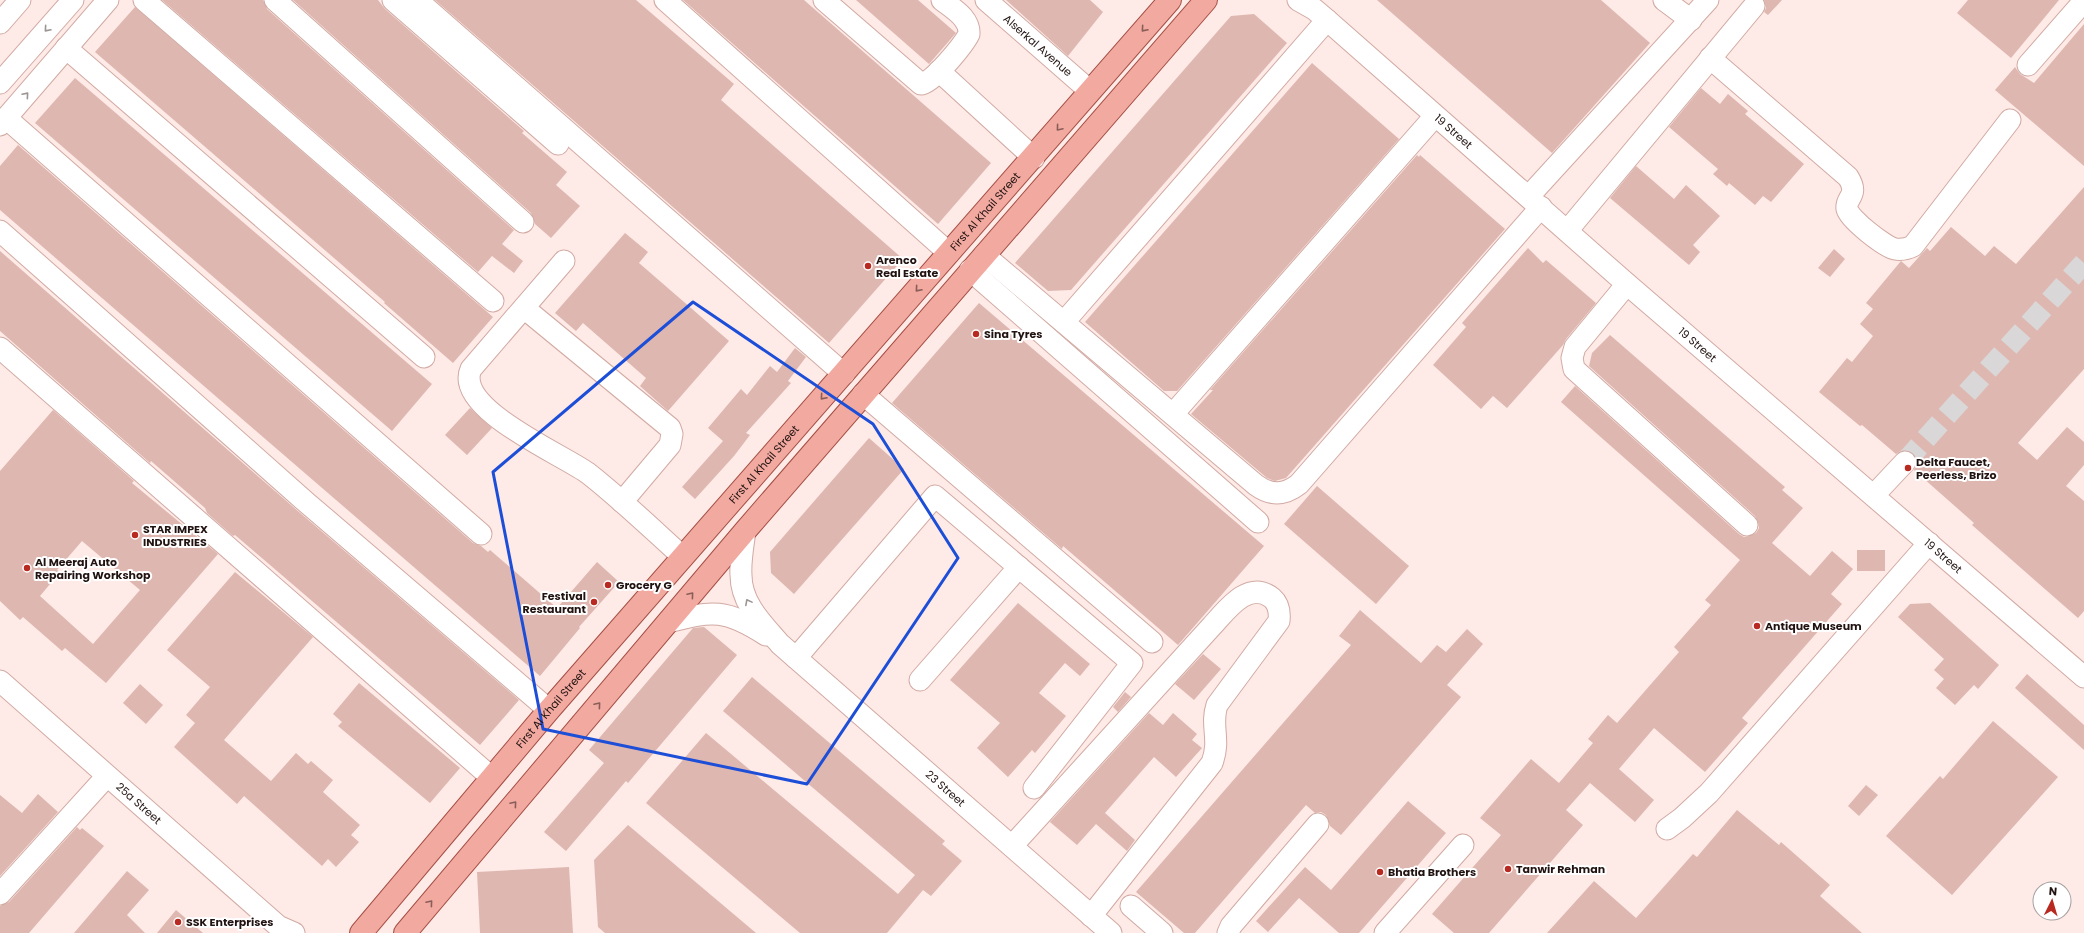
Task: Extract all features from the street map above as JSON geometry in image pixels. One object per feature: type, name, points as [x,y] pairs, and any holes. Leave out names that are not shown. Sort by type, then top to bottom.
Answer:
[{"type":"main road","name":"First Al Khail Street","points":[[360,932],[549,710],[1034,158],[1090,91],[1170,0]]},
{"type":"main road","points":[[405,933],[745,531],[863,394],[1207,2]]},
{"type":"street","points":[[0,23],[20,0]]},
{"type":"street","points":[[0,83],[73,0]]},
{"type":"street","points":[[108,0],[3,122],[481,534]]},
{"type":"street","points":[[144,0],[493,301]]},
{"type":"street","points":[[274,0],[523,222]]},
{"type":"street","points":[[393,0],[558,144]]},
{"type":"street","points":[[417,0],[844,374]]},
{"type":"street","points":[[665,0],[949,253]]},
{"type":"street","points":[[824,0],[919,83],[927,83],[939,71],[966,39],[969,29],[964,19],[942,0]]},
{"type":"street","name":"Alserkal Avenue","points":[[986,0],[1090,91]]},
{"type":"street","points":[[1664,0],[1691,20]]},
{"type":"street","points":[[977,263],[1064,322],[1263,490],[1278,493],[1293,489],[1708,0]]},
{"type":"street","points":[[2028,64],[2084,1]]},
{"type":"street","points":[[1567,231],[1754,6]]},
{"type":"street","points":[[1064,322],[1312,7]]},
{"type":"street","name":"19 Street","points":[[1312,7],[1627,284],[2084,676]]},
{"type":"street","points":[[66,48],[424,357]]},
{"type":"street","points":[[1710,58],[1848,177],[1853,188],[1853,193],[1847,206],[1849,214],[1885,245],[1896,249],[1913,246],[2010,120]]},
{"type":"street","points":[[939,71],[1034,158]]},
{"type":"street","points":[[1173,414],[1435,116]]},
{"type":"street","points":[[0,232],[307,503],[549,710]]},
{"type":"street","points":[[564,261],[471,370],[468,378],[470,387],[484,405],[513,430],[576,465],[622,502],[683,557]]},
{"type":"street","points":[[977,263],[1258,522]]},
{"type":"street","points":[[1627,284],[1575,347],[1572,358],[1574,369],[1747,525]]},
{"type":"street","points":[[524,308],[670,428],[672,434],[670,445],[622,502]]},
{"type":"street","points":[[0,348],[491,777]]},
{"type":"street","points":[[863,394],[1152,642]]},
{"type":"street","points":[[1874,495],[1905,462]]},
{"type":"street","points":[[796,658],[935,496],[1132,663],[1034,788]]},
{"type":"street","name":"23 Street","points":[[745,531],[740,575],[744,596],[755,614],[780,644]]},
{"type":"street","points":[[1667,829],[1682,818],[1709,793],[1929,543]]},
{"type":"street","points":[[920,680],[1018,567]]},
{"type":"street","points":[[1012,846],[1206,632],[1239,598],[1255,592],[1266,594],[1274,600],[1280,615],[1277,626],[1217,705],[1214,719],[1217,744],[1212,763],[1091,916]]},
{"type":"street","name":"23 Street","points":[[668,622],[699,614],[730,616],[749,624],[780,644],[1111,933]]},
{"type":"street","name":"25a Street","points":[[0,681],[285,931]]},
{"type":"street","points":[[0,894],[107,776]]},
{"type":"street","points":[[1228,933],[1231,926],[1318,824]]},
{"type":"street","points":[[1385,933],[1463,845]]},
{"type":"street","points":[[1131,906],[1162,933]]},
{"type":"highlighted area","points":[[693,302],[873,424],[958,558],[807,784],[543,729],[493,472]]},
{"type":"shaded area","points":[[0,0],[2084,0],[2084,933],[0,933]]},
{"type":"building","points":[[162,0],[263,0],[267,9],[514,230],[502,244],[523,261],[514,273],[492,256],[478,272]]},
{"type":"building","points":[[293,0],[378,0],[385,9],[524,131],[522,133],[567,172],[556,185],[580,206],[551,238],[535,224],[531,213]]},
{"type":"building","points":[[435,0],[636,0],[734,84],[721,100],[903,259],[829,343]]},
{"type":"building","points":[[683,0],[804,0],[991,163],[938,224]]},
{"type":"building","points":[[856,0],[918,0],[956,33],[929,64]]},
{"type":"building","points":[[1006,0],[1090,0],[1103,12],[1068,56]]},
{"type":"building","points":[[1377,0],[1601,0],[1650,43],[1552,153]]},
{"type":"building","points":[[1764,0],[1782,0],[1768,15],[1764,12],[1766,8]]},
{"type":"building","points":[[1968,0],[2059,0],[2011,58],[1957,13]]},
{"type":"building","points":[[135,7],[493,317],[453,363],[384,303],[385,302],[95,52]]},
{"type":"building","points":[[1254,14],[1287,43],[1071,290],[1048,291],[1015,263],[1231,16]]},
{"type":"building","points":[[2084,24],[2084,166],[1995,90],[2015,67],[2020,74],[2034,83]]},
{"type":"building","points":[[1312,63],[1399,139],[1177,391],[1164,391],[1085,322]]},
{"type":"building","points":[[75,78],[432,384],[392,431],[35,123]]},
{"type":"building","points":[[1701,88],[1720,104],[1728,94],[1748,111],[1745,114],[1804,164],[1771,202],[1763,196],[1755,205],[1729,183],[1727,186],[1713,174],[1718,169],[1669,127]]},
{"type":"building","points":[[18,145],[473,543],[481,546],[488,552],[490,550],[557,608],[597,562],[619,582],[579,627],[580,628],[540,676],[0,210],[0,166]]},
{"type":"building","points":[[1417,155],[1419,157],[1420,155],[1505,229],[1286,478],[1275,481],[1267,478],[1191,414],[1213,390],[1210,390]]},
{"type":"building","points":[[1636,166],[1674,199],[1686,185],[1720,216],[1693,245],[1700,252],[1689,265],[1610,198]]},
{"type":"building","points":[[2084,187],[2084,369],[2018,443],[2037,460],[2067,427],[2084,442],[2084,465],[2066,486],[2084,501],[2084,611],[2078,618],[1972,525],[1974,523],[1914,470],[1917,459],[1913,453],[1902,450],[1896,454],[1862,425],[1860,426],[1819,392],[1847,358],[1852,362],[1873,336],[1860,324],[1873,309],[1866,303],[1901,261],[1909,268],[1927,248],[1930,251],[1951,227],[1985,256],[1994,246],[2016,264]]},
{"type":"building","points":[[625,233],[648,252],[639,263],[729,341],[668,411],[640,386],[646,378],[583,323],[576,331],[555,313]]},
{"type":"building","points":[[1528,248],[1543,263],[1546,260],[1596,303],[1566,339],[1563,345],[1507,408],[1493,396],[1481,409],[1433,365],[1466,327],[1462,323]]},
{"type":"building","points":[[1834,249],[1845,259],[1830,277],[1818,268]]},
{"type":"building","points":[[0,251],[299,512],[519,700],[480,745],[235,535],[233,536],[207,513],[205,508],[151,461],[150,463],[0,331]]},
{"type":"building","points":[[979,303],[1264,546],[1178,645],[1063,546],[1062,549],[892,403]]},
{"type":"building","points":[[1610,335],[1785,487],[1782,490],[1803,508],[1772,543],[1810,576],[1832,551],[1853,569],[1831,594],[1842,604],[1742,718],[1748,723],[1705,772],[1654,728],[1619,769],[1654,800],[1635,822],[1590,783],[1566,810],[1583,825],[1489,933],[1454,933],[1432,914],[1501,835],[1480,818],[1531,759],[1559,783],[1593,743],[1588,739],[1608,715],[1617,723],[1679,652],[1674,647],[1711,605],[1705,600],[1740,560],[1561,402],[1575,386],[1739,534],[1744,537],[1750,536],[1756,533],[1759,528],[1755,516],[1589,366],[1592,353]]},
{"type":"building","points":[[795,348],[806,357],[788,381],[791,383],[746,433],[750,435],[734,456],[695,499],[682,487],[723,441],[708,428],[741,389],[747,395],[770,366],[777,372]]},
{"type":"building","points":[[470,408],[492,428],[467,455],[445,435]]},
{"type":"building","points":[[53,410],[134,481],[132,483],[218,554],[106,683],[65,648],[62,651],[23,617],[20,620],[0,601],[0,471]],"holes":[[[82,541],[140,590],[93,644],[40,596],[60,572],[57,570]]]},
{"type":"building","points":[[869,438],[904,469],[794,594],[771,573],[770,552]]},
{"type":"building","points":[[1317,486],[1409,566],[1376,604],[1284,524]]},
{"type":"building","points":[[1857,550],[1885,550],[1885,571],[1857,571]]},
{"type":"building","points":[[235,572],[313,637],[224,740],[271,781],[296,753],[308,764],[311,761],[333,780],[323,792],[360,825],[351,835],[359,842],[336,867],[328,859],[322,866],[244,796],[237,804],[174,747],[195,723],[186,715],[210,687],[167,650]]},
{"type":"building","points":[[1018,603],[1090,664],[1080,676],[1065,663],[1039,693],[1066,716],[1035,753],[1032,750],[1008,777],[977,748],[1000,723],[950,680]]},
{"type":"building","points":[[1930,603],[1999,665],[1978,689],[1974,685],[1955,705],[1936,688],[1944,679],[1934,670],[1944,659],[1898,617],[1910,604]]},
{"type":"building","points":[[1360,610],[1421,663],[1437,645],[1446,652],[1467,629],[1483,644],[1447,685],[1461,697],[1341,835],[1330,826],[1326,815],[1321,812],[1315,813],[1306,805],[1195,933],[1184,933],[1136,892],[1351,645],[1339,636]]},
{"type":"building","points":[[704,627],[737,655],[628,783],[626,781],[566,851],[544,832],[604,763],[589,750],[693,628]]},
{"type":"building","points":[[1203,654],[1221,669],[1194,700],[1175,684]]},
{"type":"building","points":[[2027,674],[2084,725],[2084,750],[2015,688]]},
{"type":"building","points":[[752,677],[945,841],[942,844],[962,861],[931,896],[923,890],[887,933],[800,933],[646,803],[706,733],[898,894],[915,875],[723,711]]},
{"type":"building","points":[[359,683],[460,768],[430,803],[338,726],[342,722],[333,714]]},
{"type":"building","points":[[140,684],[163,705],[146,724],[123,703]]},
{"type":"building","points":[[1125,692],[1131,697],[1118,712],[1113,707]]},
{"type":"building","points":[[1149,713],[1163,725],[1173,713],[1197,734],[1192,740],[1202,748],[1176,777],[1154,757],[1105,813],[1135,840],[1127,851],[1096,824],[1077,845],[1050,822]]},
{"type":"building","points":[[1993,721],[2058,777],[1952,895],[1886,836],[1940,776],[1943,779]]},
{"type":"building","points":[[1866,785],[1878,795],[1859,816],[1848,806]]},
{"type":"building","points":[[38,794],[58,812],[0,876],[0,795],[22,813]]},
{"type":"building","name":"Bhatia Brothers","points":[[1408,801],[1446,833],[1359,933],[1339,933],[1299,898],[1268,932],[1256,921],[1305,867],[1331,890]]},
{"type":"building","points":[[1737,810],[1779,845],[1781,842],[1830,885],[1820,896],[1862,933],[1547,933],[1594,881],[1636,918],[1693,854],[1697,857]]},
{"type":"building","points":[[628,825],[756,933],[605,933],[598,927],[594,860]]},
{"type":"building","points":[[77,827],[80,830],[82,828],[104,846],[29,933],[0,933],[0,906],[9,902]]},
{"type":"building","points":[[569,867],[573,933],[480,933],[477,872]]},
{"type":"building","points":[[127,871],[149,890],[127,915],[145,933],[74,933]]},
{"type":"building","name":"SSK Enterprises","points":[[176,910],[203,933],[157,933]]},
{"type":"tunnel","points":[[1905,462],[2084,263]]},
{"type":"place","name":"Arenco Real Estate","points":[[868,266]]},
{"type":"place","name":"Sina Tyres","points":[[976,334]]},
{"type":"place","name":"Delta Faucet, Peerless, Brizo","points":[[1908,468]]},
{"type":"place","name":"STAR IMPEX INDUSTRIES","points":[[135,535]]},
{"type":"place","name":"Al Meeraj Auto Repairing Workshop","points":[[27,568]]},
{"type":"place","name":"Grocery G","points":[[608,585]]},
{"type":"place","name":"Festival Restaurant","points":[[594,602]]},
{"type":"place","name":"Antique Museum","points":[[1757,626]]},
{"type":"place","name":"Tanwir Rehman","points":[[1508,869]]},
{"type":"place","name":"Bhatia Brothers","points":[[1380,872]]},
{"type":"place","name":"SSK Enterprises","points":[[178,922]]}]
